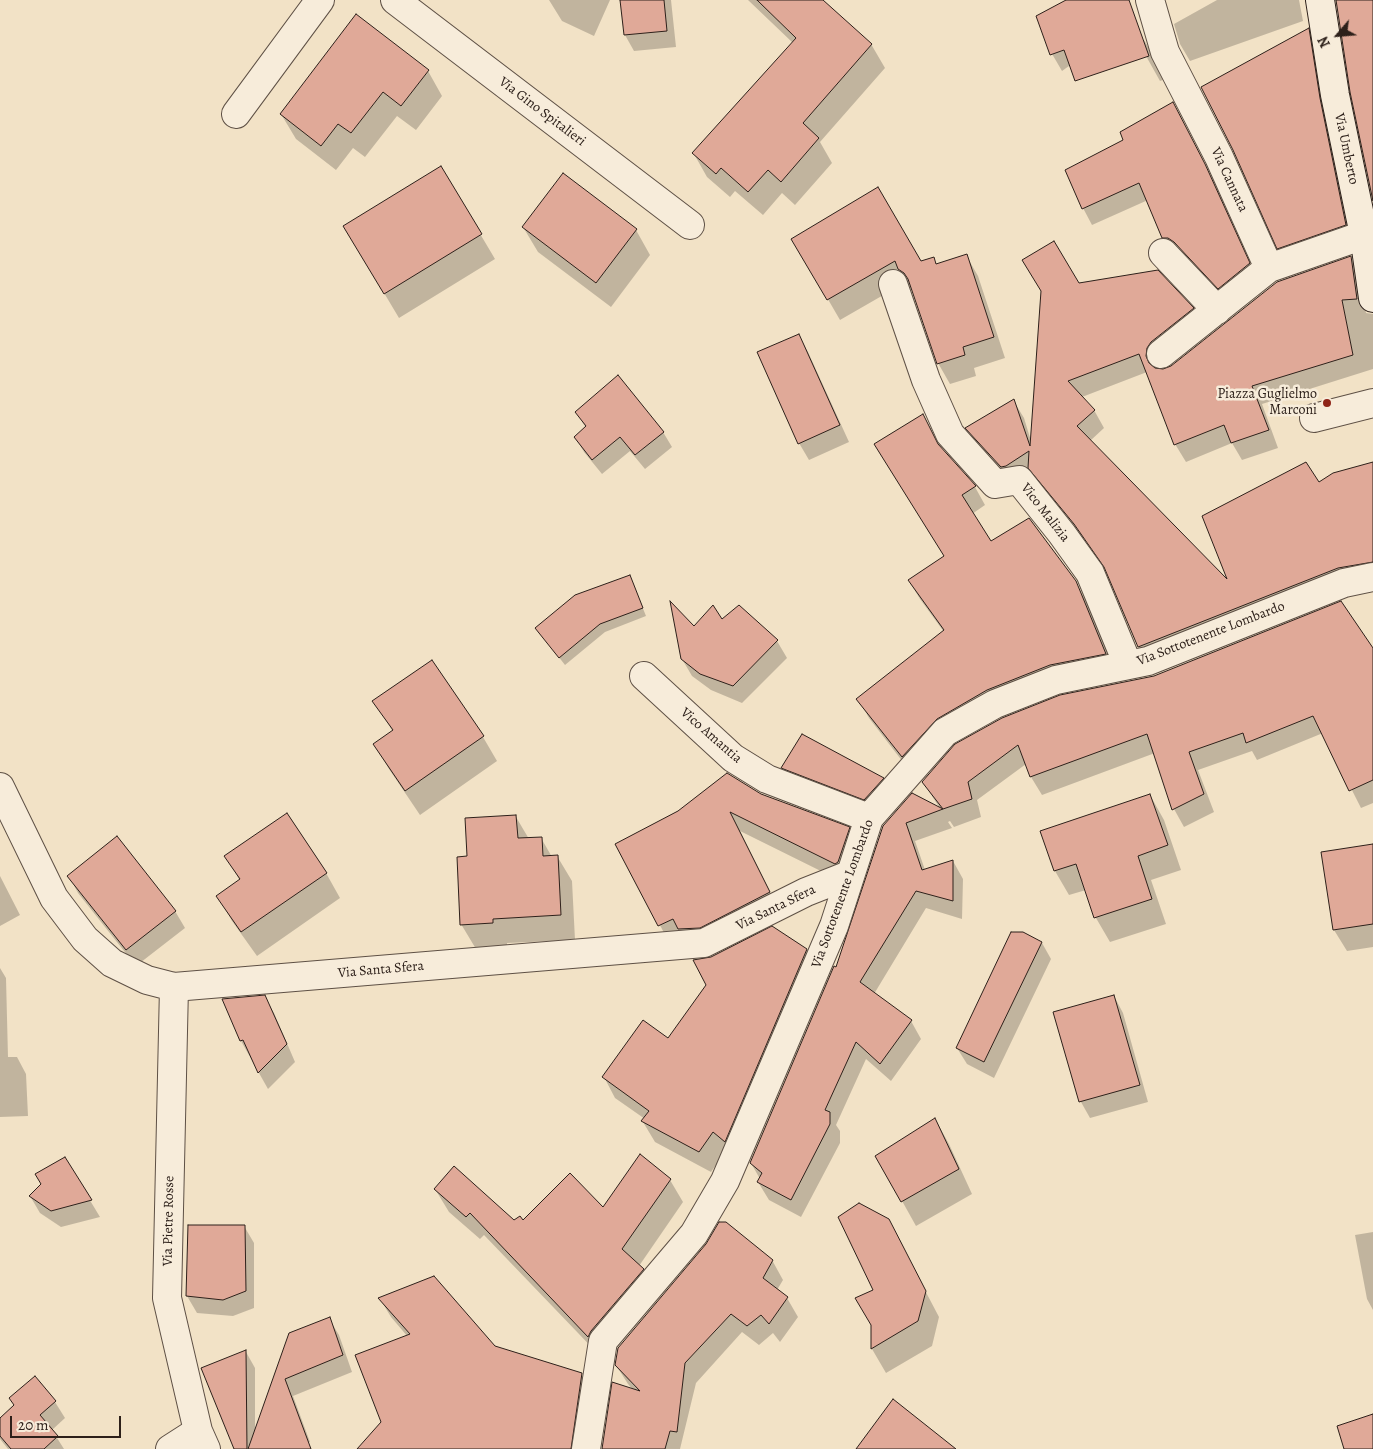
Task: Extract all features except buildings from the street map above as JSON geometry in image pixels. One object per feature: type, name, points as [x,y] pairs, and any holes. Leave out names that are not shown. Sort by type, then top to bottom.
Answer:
[{"type":"street","points":[[236,114],[320,0]]},
{"type":"street","name":"Via Gino Spitalieri","points":[[394,0],[690,225]]},
{"type":"street","name":"Via Cannata","points":[[1150,0],[1165,52],[1219,157],[1270,268]]},
{"type":"street","name":"Via Umberto","points":[[1320,0],[1334,95],[1364,235],[1373,298]]},
{"type":"street","points":[[1161,354],[1270,268],[1364,235]]},
{"type":"street","points":[[1163,253],[1217,310]]},
{"type":"street","name":"Vico Malizia","points":[[894,284],[926,380],[950,434],[995,484],[1020,480],[1062,534],[1090,573],[1128,665]]},
{"type":"street","points":[[1314,418],[1373,403]]},
{"type":"street","name":"Via Sottotenente Lombardo","points":[[586,1449],[602,1341],[694,1234],[725,1181],[834,926],[869,818],[945,732],[995,704],[1056,680],[1148,661],[1344,583],[1373,577]]},
{"type":"street","name":"Vico Amantia","points":[[644,676],[733,758],[767,779],[869,818]]},
{"type":"street","name":"Via Santa Sfera","points":[[0,787],[54,898],[85,938],[112,962],[147,980],[174,987],[704,943],[806,892],[850,875]]},
{"type":"street","name":"Via Pietre Rosse","points":[[174,987],[168,1298],[202,1440]]},
{"type":"street","points":[[170,1449],[202,1440]]},
{"type":"place","name":"Piazza Guglielmo Marconi","points":[[1327,403]]}]
